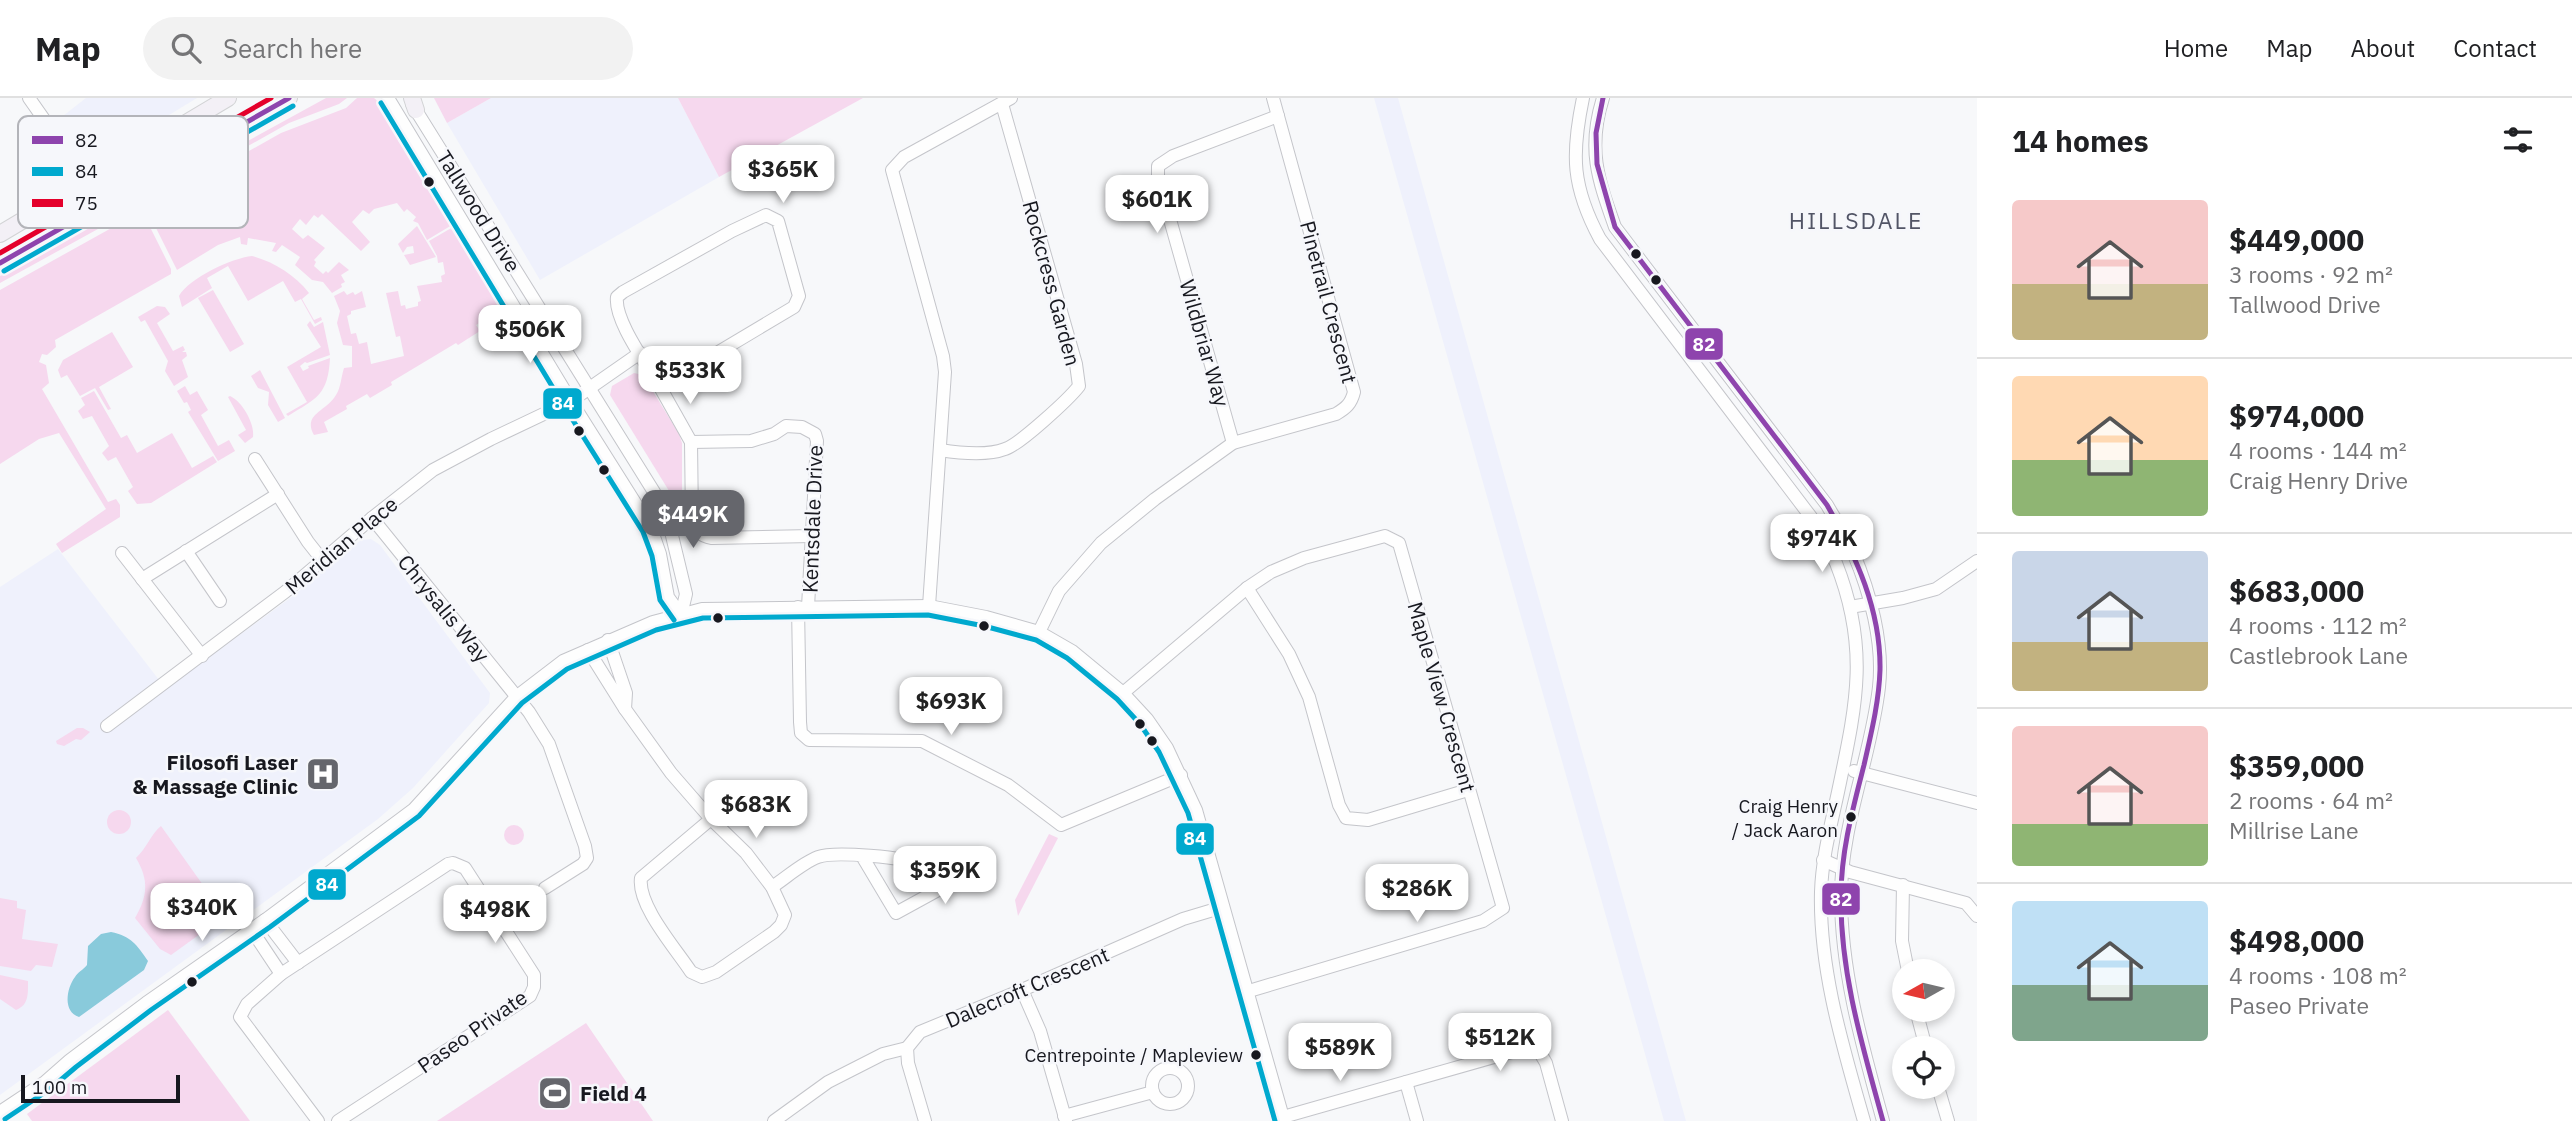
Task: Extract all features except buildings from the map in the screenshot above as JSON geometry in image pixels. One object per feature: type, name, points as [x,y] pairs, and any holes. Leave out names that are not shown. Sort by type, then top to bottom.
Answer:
[{"type":"main road","points":[[198,116],[228,98]]},
{"type":"main road","points":[[248,121],[289,98]]},
{"type":"main road","points":[[0,234],[18,223]]},
{"type":"main road","points":[[0,263],[60,228]]},
{"type":"street","points":[[29,98],[41,116]]},
{"type":"street","name":"Tallwood Drive","points":[[388,98],[651,528],[660,554],[668,597],[681,615]]},
{"type":"street","name":"Pinetrail Crescent","points":[[1039,632],[1059,591],[1101,543],[1155,499],[1233,443],[1336,414],[1347,408],[1352,401],[1354,392],[1273,98]]},
{"type":"street","points":[[1583,98],[1575,134],[1574,162],[1585,210],[1600,239],[1811,517],[1835,562],[1850,607],[1858,653],[1858,675],[1854,711],[1823,860],[1821,892],[1826,964],[1846,1059],[1864,1121]]},
{"type":"street","points":[[1603,98],[1598,115],[1595,156],[1598,178],[1615,227],[1827,505],[1853,551],[1871,603],[1878,645],[1879,685],[1850,821],[1841,896],[1843,940],[1851,992],[1884,1121]]},
{"type":"street","points":[[929,606],[945,372],[943,356],[892,170],[904,158],[1006,101]]},
{"type":"street","name":"Rockcress Garden","points":[[940,450],[982,452],[1006,449],[1068,401],[1079,386],[1076,364],[1006,101]]},
{"type":"street","name":"Tallwood Drive","points":[[412,102],[654,492],[668,519],[686,594],[681,615]]},
{"type":"street","name":"Wildbriar Way","points":[[1233,443],[1158,177],[1158,166],[1173,156],[1278,116]]},
{"type":"street","points":[[660,387],[794,307],[798,302],[799,296],[778,221],[766,215],[758,217],[617,297],[619,314],[640,353],[691,442],[692,519],[696,530],[703,536],[813,536]]},
{"type":"street","name":"Meridian Place","points":[[107,726],[323,561],[433,470],[571,401],[640,353]]},
{"type":"street","name":"Kentsdale Drive","points":[[691,442],[751,441],[786,426],[802,427],[815,434],[817,441],[813,536],[803,607],[800,722],[801,733],[809,740],[922,741],[1009,785],[1061,825],[1181,775]]},
{"type":"street","points":[[255,459],[323,561]]},
{"type":"street","points":[[142,579],[278,494]]},
{"type":"street","name":"Chrysalis Way","points":[[372,518],[516,697],[549,744],[587,858],[583,864],[545,888]]},
{"type":"street","name":"Maple View Crescent","points":[[1123,693],[1247,588],[1271,572],[1304,558],[1385,536],[1399,543],[1503,908],[1483,921],[1249,991]]},
{"type":"street","points":[[186,551],[220,601]]},
{"type":"street","points":[[122,554],[202,656]]},
{"type":"street","points":[[1850,607],[1936,589],[1977,561]]},
{"type":"street","points":[[1247,588],[1289,654],[1309,697],[1339,804],[1346,818],[1368,820],[1468,790]]},
{"type":"street","points":[[0,1112],[45,1082],[69,1060],[131,1014],[265,920],[414,809],[516,697],[563,661],[653,622],[702,609],[929,606],[986,617],[1039,632],[1072,651],[1123,693],[1147,719],[1167,748],[1196,810],[1283,1119],[1529,1047],[1539,1051],[1546,1063],[1562,1121]]},
{"type":"street","points":[[608,640],[626,693],[625,709]]},
{"type":"street","points":[[588,650],[625,709],[671,773],[711,819],[746,853],[772,887],[785,915],[781,925],[716,972],[702,976],[691,972],[646,905],[640,881],[711,819]]},
{"type":"street","points":[[1843,768],[1977,803]]},
{"type":"street","points":[[772,887],[819,856],[862,856],[896,858],[922,866],[931,872],[939,886],[938,890],[896,913],[862,856]]},
{"type":"street","points":[[1823,860],[1843,869],[1966,903],[1977,916]]},
{"type":"street","name":"Paseo Private","points":[[318,1121],[240,1017],[247,1004],[281,974],[448,864],[453,863],[465,868],[534,975],[534,987],[530,996],[338,1121]]},
{"type":"street","points":[[1903,885],[1902,941],[1906,959]]},
{"type":"street","name":"Dalecroft Crescent","points":[[907,1048],[920,1032],[1183,919],[1223,907]]},
{"type":"street","points":[[265,920],[298,963]]},
{"type":"street","points":[[251,929],[281,974]]},
{"type":"street","points":[[1022,990],[1040,1031],[1065,1119],[1153,1092]]},
{"type":"street","points":[[774,1121],[828,1082],[883,1054],[907,1048],[908,1063],[925,1121]]},
{"type":"street","points":[[1406,1082],[1417,1121]]},
{"type":"street","points":[[1942,1099],[1948,1121]]},
{"type":"shaded area","points":[[86,98],[197,98],[167,116],[63,116]]},
{"type":"shaded area","points":[[326,98],[347,98],[339,104],[289,123],[248,146],[248,141]]},
{"type":"shaded area","points":[[357,98],[374,98],[381,104],[399,142],[452,225],[427,240],[418,223],[413,221],[416,217],[407,209],[404,212],[397,203],[374,209],[369,214],[363,210],[352,222],[370,242],[361,251],[322,214],[318,218],[314,215],[306,225],[300,219],[292,229],[303,239],[308,235],[325,248],[314,260],[314,266],[323,274],[326,271],[328,273],[339,262],[349,270],[341,275],[345,282],[341,284],[342,287],[332,293],[323,282],[312,280],[295,265],[300,257],[282,245],[276,252],[272,251],[276,243],[248,238],[247,245],[241,244],[240,237],[218,245],[177,270],[156,228],[248,228],[248,152],[281,133],[346,108]]},
{"type":"shaded area","points":[[434,98],[491,98],[447,123]]},
{"type":"shaded area","points":[[491,98],[678,98],[719,177],[540,280],[447,123]]},
{"type":"shaded area","points":[[678,98],[863,98],[719,177]]},
{"type":"shaded area","points":[[1374,98],[1398,98],[1686,1121],[1664,1121]]},
{"type":"shaded area","points":[[417,226],[436,257],[410,265],[404,255],[414,253],[413,246],[407,247],[403,253],[398,244]]},
{"type":"shaded area","points":[[453,227],[503,308],[476,325],[480,331],[391,382],[392,385],[370,398],[367,394],[346,406],[347,409],[324,422],[328,432],[314,435],[311,428],[313,417],[336,395],[344,368],[352,367],[352,346],[343,345],[337,323],[340,311],[334,296],[344,291],[347,295],[353,292],[355,295],[362,291],[366,307],[351,311],[347,316],[351,334],[356,333],[359,344],[367,342],[371,364],[404,356],[400,336],[396,337],[386,293],[398,291],[401,306],[405,305],[406,309],[418,306],[421,301],[417,286],[442,282],[441,276],[445,274],[443,262],[438,263],[429,241]]},
{"type":"shaded area","points":[[88,228],[100,228],[0,283],[0,276]]},
{"type":"shaded area","points":[[111,228],[150,228],[171,269],[171,274],[55,340],[56,347],[47,355],[42,354],[39,362],[46,365],[49,383],[42,389],[108,502],[116,499],[120,505],[120,517],[62,553],[56,544],[106,509],[59,433],[39,439],[0,464],[0,290]]},
{"type":"shaded area","points":[[252,256],[276,266],[297,280],[309,293],[302,299],[314,320],[321,317],[322,320],[315,324],[301,299],[295,302],[283,281],[248,301],[228,266],[207,278],[212,288],[182,307],[179,296],[192,282],[223,265]]},
{"type":"shaded area","points":[[213,290],[244,344],[230,352],[198,298]]},
{"type":"shaded area","points":[[157,306],[165,307],[170,314],[157,323],[173,351],[183,346],[185,350],[182,352],[186,352],[187,356],[182,360],[188,377],[174,386],[165,371],[168,361],[145,320],[141,322],[138,317]]},
{"type":"shaded area","points":[[310,321],[314,327],[323,322],[330,355],[300,366],[303,371],[309,368],[308,366],[330,358],[327,380],[314,399],[288,416],[286,414],[307,402],[287,367],[321,347],[307,325]]},
{"type":"shaded area","points":[[112,332],[133,367],[99,387],[111,409],[108,410],[95,388],[80,396],[67,375],[61,378],[58,370],[63,360]]},
{"type":"shaded area","points":[[260,370],[285,418],[278,422],[268,405],[269,392],[258,388],[251,376]]},
{"type":"shaded area","points":[[634,373],[643,375],[679,434],[682,443],[682,512],[610,395],[612,386]]},
{"type":"shaded area","points":[[185,386],[190,395],[197,391],[208,410],[201,415],[218,446],[229,440],[235,451],[218,461],[188,412],[191,410],[187,402],[184,403],[177,391]]},
{"type":"shaded area","points":[[94,391],[121,438],[127,435],[137,453],[172,433],[192,468],[213,456],[217,462],[151,503],[137,504],[128,491],[133,487],[116,457],[108,461],[102,453],[109,446],[92,416],[83,419],[78,411],[85,405],[81,398]]},
{"type":"shaded area","points":[[228,397],[243,408],[252,426],[253,437],[245,443],[238,435],[246,430]]},
{"type":"shaded area","points":[[371,539],[380,545],[490,693],[489,703],[413,788],[378,819],[0,1095],[0,587],[58,549],[166,689],[297,593],[361,540]]},
{"type":"shaded area","points":[[77,728],[90,732],[81,740],[76,739],[64,746],[57,744],[56,741]]},
{"type":"shaded area","points":[[119,810],[128,813],[131,822],[128,831],[119,834],[110,831],[107,822],[110,813]]},
{"type":"shaded area","points":[[514,825],[521,828],[524,835],[521,842],[514,845],[507,842],[504,835],[507,828]]},
{"type":"shaded area","points":[[161,826],[225,916],[171,955],[160,949],[135,918],[145,888],[143,874],[136,858]]},
{"type":"shaded area","points":[[1049,834],[1058,838],[1018,916],[1015,900]]},
{"type":"shaded area","points":[[0,898],[17,901],[17,908],[26,910],[22,939],[58,944],[52,967],[36,965],[31,971],[0,966]]},
{"type":"shaded area","points":[[0,975],[28,981],[27,998],[20,1008],[16,1010],[0,999]]},
{"type":"shaded area","points":[[168,1010],[250,1121],[32,1121],[27,1114]]},
{"type":"shaded area","points":[[586,1023],[653,1121],[437,1121]]},
{"type":"water","points":[[111,932],[133,942],[148,961],[144,970],[79,1017],[68,1005],[72,982],[87,965],[88,946],[101,934]]},
{"type":"transit line","name":"75","points":[[240,116],[271,98]]},
{"type":"transit line","name":"82","points":[[248,121],[289,98]]},
{"type":"transit line","name":"82","points":[[1603,98],[1596,133],[1597,164],[1615,227],[1827,505],[1857,564],[1871,605],[1879,648],[1879,682],[1872,730],[1845,846],[1841,896],[1844,953],[1849,982],[1883,1121]]},
{"type":"transit line","name":"84","points":[[381,103],[643,532],[652,556],[660,600],[674,620]]},
{"type":"transit line","name":"84","points":[[248,132],[293,106]]},
{"type":"transit line","name":"75","points":[[0,253],[44,228]]},
{"type":"transit line","name":"82","points":[[0,263],[61,228]]},
{"type":"transit line","name":"84","points":[[4,271],[79,228]]},
{"type":"transit line","name":"84","points":[[5,1119],[50,1089],[151,1010],[270,927],[419,816],[522,703],[567,669],[656,630],[703,618],[928,615],[1036,640],[1067,658],[1117,699],[1140,724],[1159,752],[1188,813],[1275,1121]]},
{"type":"place","name":"Filosofi Laser & Massage Clinic","points":[[323,774]]},
{"type":"place","name":"Craig Henry / Jack Aaron","points":[[1851,817]]},
{"type":"place","name":"Centrepointe / Mapleview","points":[[1256,1055]]},
{"type":"place","name":"Field 4","points":[[555,1093]]},
{"type":"district","name":"HILLSDALE","points":[[1856,220]]}]
